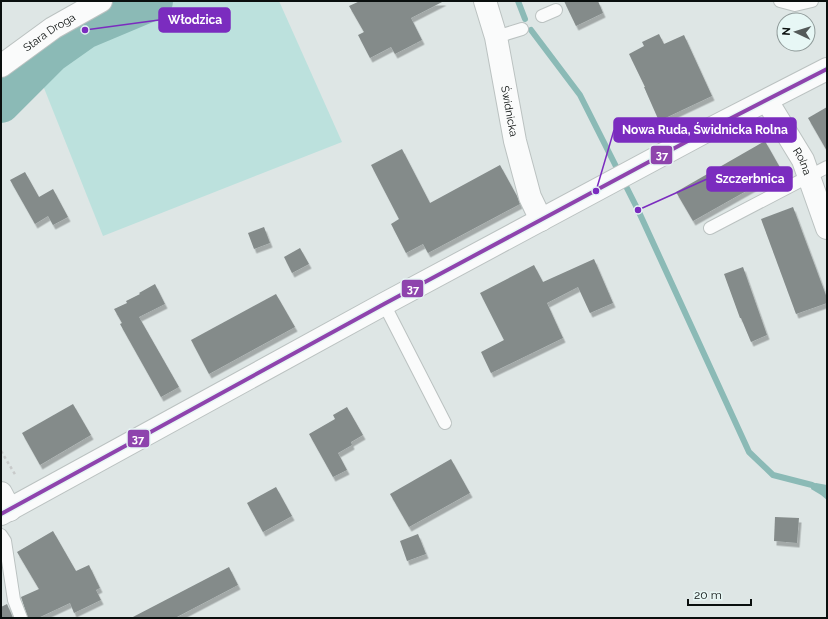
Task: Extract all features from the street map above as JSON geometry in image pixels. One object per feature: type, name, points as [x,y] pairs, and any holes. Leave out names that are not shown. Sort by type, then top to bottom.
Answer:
[{"type":"street","name":"Stara Droga","points":[[1,66],[52,28],[101,1]]},
{"type":"street","name":"Świdnicka","points":[[485,1],[496,37],[515,141],[530,197],[541,220]]},
{"type":"street","points":[[4,506],[712,128],[827,69]]},
{"type":"street","name":"Rolna","points":[[767,101],[803,160],[818,172],[827,228]]},
{"type":"lane","points":[[780,1],[795,5],[812,1]]},
{"type":"lane","points":[[542,16],[556,10]]},
{"type":"lane","points":[[496,37],[522,29]]},
{"type":"lane","points":[[710,228],[818,172]]},
{"type":"lane","points":[[384,304],[445,423]]},
{"type":"lane","points":[[1,535],[5,540],[14,600],[22,618]]},
{"type":"shaded area","points":[[154,1],[279,1],[342,142],[103,236],[42,83],[51,54],[85,30]]},
{"type":"shaded area","points":[[816,483],[827,485],[827,500],[811,489],[812,485]]},
{"type":"building","points":[[360,1],[444,1],[411,18],[422,40],[395,54],[391,47],[370,58],[358,35],[364,32],[349,6]]},
{"type":"building","points":[[564,1],[598,1],[603,13],[576,26]]},
{"type":"building","points":[[659,34],[664,44],[684,35],[712,96],[659,121],[629,54],[644,46],[642,42]]},
{"type":"building","points":[[827,107],[827,151],[808,118]]},
{"type":"building","points":[[765,141],[782,171],[693,221],[676,192]]},
{"type":"building","points":[[402,149],[430,203],[500,165],[520,204],[428,253],[423,244],[406,253],[391,224],[399,219],[371,165]]},
{"type":"building","points":[[25,172],[39,197],[53,189],[68,217],[53,225],[48,216],[35,224],[10,180]]},
{"type":"building","points":[[793,207],[827,298],[827,303],[796,314],[761,219]]},
{"type":"building","points":[[264,227],[270,243],[254,249],[248,233]]},
{"type":"building","points":[[300,248],[309,264],[292,273],[284,257]]},
{"type":"building","points":[[594,259],[613,303],[590,313],[578,287],[547,303],[563,338],[491,373],[481,352],[504,340],[480,293],[534,265],[543,282]]},
{"type":"building","points":[[743,267],[767,335],[751,342],[740,318],[724,274]]},
{"type":"building","points":[[155,284],[165,304],[139,317],[179,387],[161,397],[120,324],[122,323],[114,309],[127,303],[126,301]]},
{"type":"building","points":[[276,294],[295,327],[209,374],[191,340]]},
{"type":"building","points":[[73,404],[91,435],[40,465],[22,433]]},
{"type":"building","points":[[347,407],[363,435],[351,442],[352,445],[338,453],[347,470],[333,477],[309,434],[335,419],[333,415]]},
{"type":"building","points":[[451,459],[470,493],[409,527],[390,494]]},
{"type":"building","points":[[276,487],[292,516],[263,532],[247,503]]},
{"type":"building","points":[[775,517],[799,518],[797,543],[774,541]]},
{"type":"building","points":[[53,531],[76,571],[89,565],[100,588],[96,590],[101,600],[74,613],[70,603],[38,618],[28,618],[21,597],[39,589],[17,552]]},
{"type":"building","points":[[418,534],[426,554],[407,561],[400,541]]},
{"type":"building","points":[[229,567],[238,585],[175,618],[131,618]]},
{"type":"building","points":[[7,604],[13,618],[1,618],[1,607]]},
{"type":"waterway","points":[[1,104],[51,54],[85,30],[154,1]]},
{"type":"waterway","points":[[518,1],[525,19]]},
{"type":"waterway","points":[[531,30],[580,95],[638,210],[749,452],[773,475],[812,485],[827,492]]},
{"type":"transit line","name":"37","points":[[1,514],[384,304],[712,128],[827,69]]},
{"type":"place","name":"Włodzica","points":[[85,30]]},
{"type":"place","name":"Nowa Ruda, Świdnicka Rolna","points":[[596,191]]},
{"type":"place","name":"Szczerbnica","points":[[638,210]]}]
